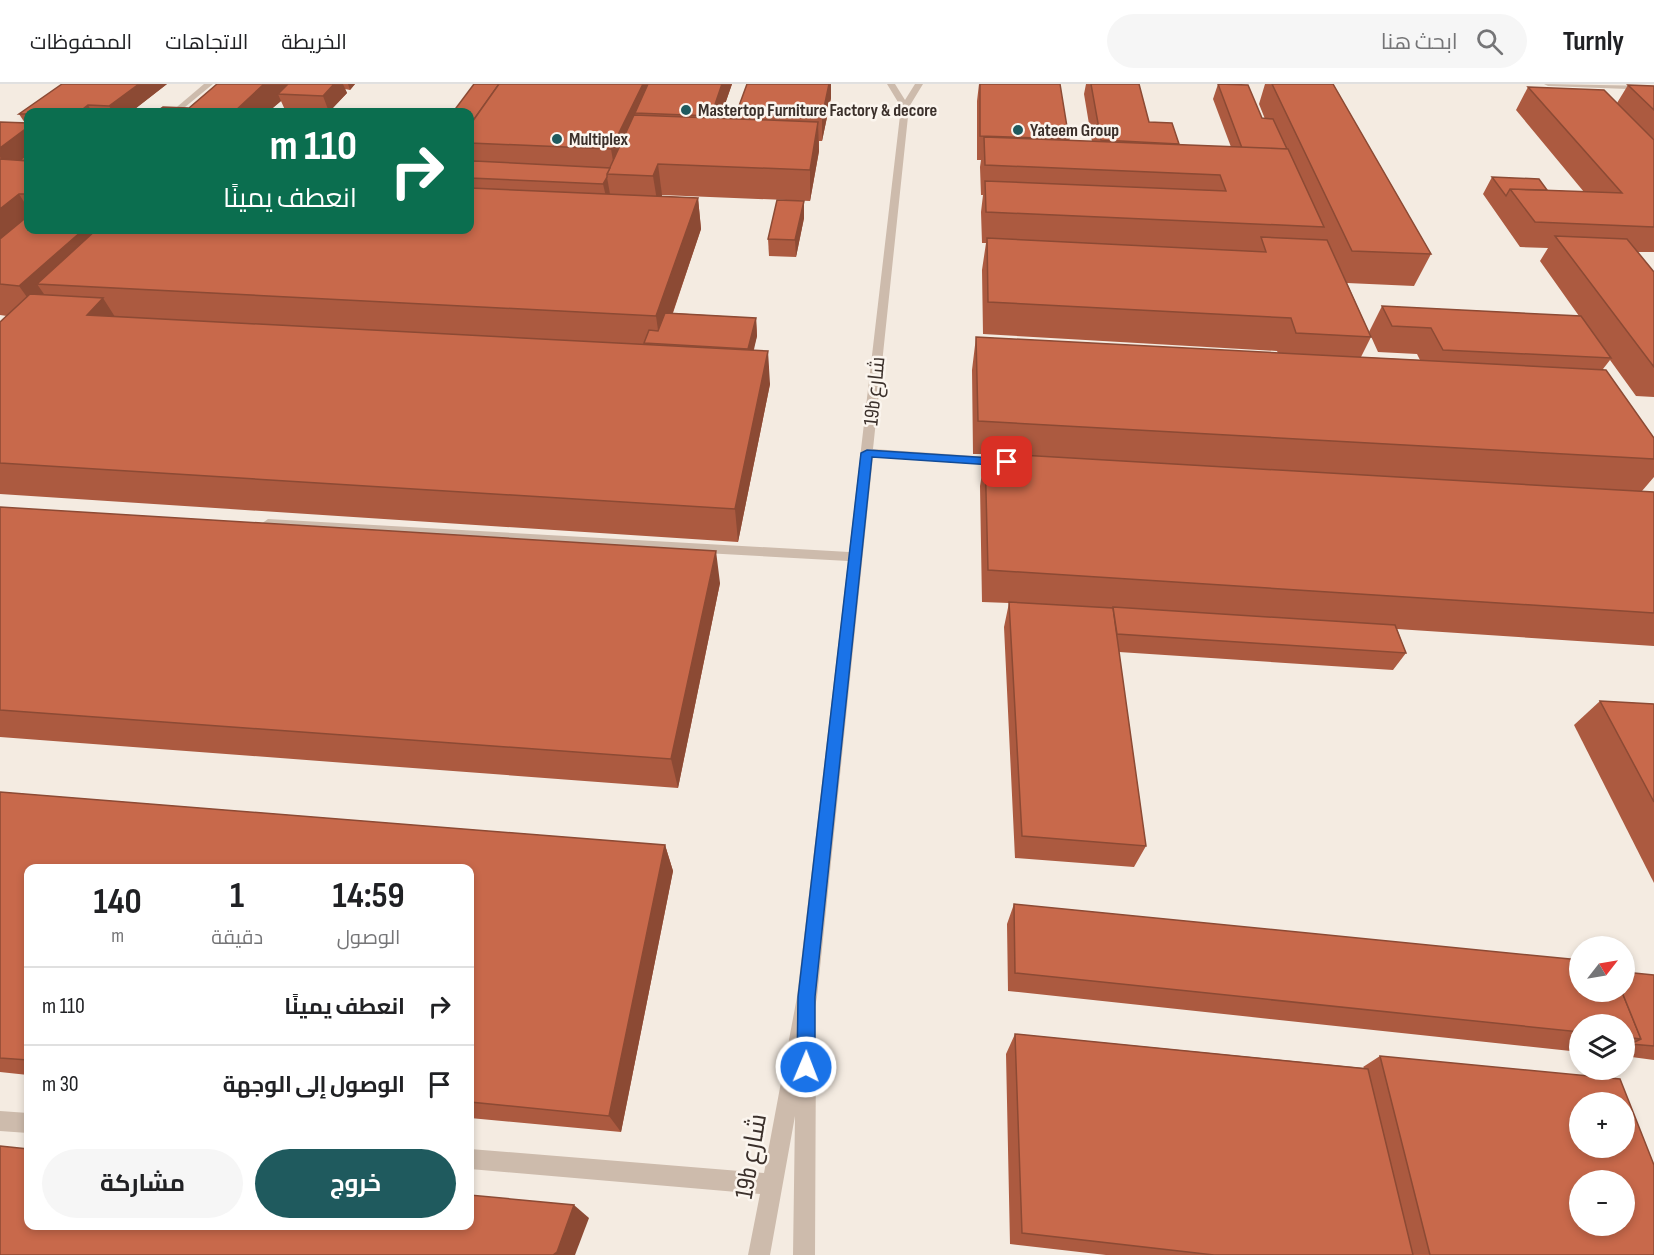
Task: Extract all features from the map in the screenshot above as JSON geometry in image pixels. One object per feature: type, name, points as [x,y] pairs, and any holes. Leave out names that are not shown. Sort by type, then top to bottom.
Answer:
[{"type":"street","points":[[180,108],[209,84]]},
{"type":"street","points":[[891,84],[905,107]]},
{"type":"street","name":"19b شارع","points":[[759,1255],[807,997],[905,107],[919,84]]},
{"type":"street","points":[[1548,84],[1654,88]]},
{"type":"street","points":[[867,453],[1021,463]]},
{"type":"street","points":[[249,523],[855,557]]},
{"type":"street","name":"19b شارع","points":[[804,1255],[807,997]]},
{"type":"street","points":[[0,1121],[24,1123]]},
{"type":"street","points":[[474,1159],[772,1184]]},
{"type":"building","points":[[62,84],[139,84],[109,106],[28,108]]},
{"type":"building","points":[[217,84],[264,84],[238,108],[189,108]]},
{"type":"building","points":[[288,84],[334,84],[323,96],[278,94]]},
{"type":"building","points":[[474,84],[499,84],[474,119],[474,108],[456,108]]},
{"type":"building","points":[[499,84],[643,84],[611,149],[474,143],[474,119]]},
{"type":"building","points":[[648,84],[722,84],[711,116],[635,113]]},
{"type":"building","points":[[747,84],[829,84],[822,117],[736,114]]},
{"type":"building","name":"Yateem Group","points":[[980,84],[1060,84],[1069,139],[980,136]]},
{"type":"building","points":[[1091,84],[1139,84],[1149,122],[1172,123],[1179,144],[1101,140]]},
{"type":"building","points":[[1218,84],[1248,85],[1262,118],[1273,119],[1287,149],[1242,148]]},
{"type":"building","points":[[1272,84],[1333,84],[1431,254],[1352,251]]},
{"type":"building","points":[[1628,85],[1654,86],[1654,110]]},
{"type":"building","points":[[1528,87],[1604,90],[1654,140],[1654,227],[1535,222],[1510,189],[1622,193]]},
{"type":"building","points":[[634,115],[818,122],[810,170],[658,164],[653,176],[607,174]]},
{"type":"building","points":[[0,122],[24,123],[24,130],[0,148]]},
{"type":"building","points":[[984,137],[1288,149],[1324,227],[986,212],[985,181],[1226,191],[1220,175],[985,165]]},
{"type":"building","points":[[0,159],[24,161],[24,194],[19,194],[0,209]]},
{"type":"building","points":[[474,161],[610,168],[603,184],[474,178]]},
{"type":"building","points":[[1492,177],[1539,179],[1547,190],[1510,189],[1506,196]]},
{"type":"building","points":[[474,188],[698,198],[656,316],[37,284],[92,234],[474,234]]},
{"type":"building","points":[[777,200],[804,201],[795,240],[768,239]]},
{"type":"building","points":[[24,219],[24,234],[78,234],[19,286],[0,284],[0,239]]},
{"type":"building","points":[[1555,236],[1627,239],[1654,272],[1654,367]]},
{"type":"building","points":[[1261,237],[1327,240],[1371,337],[1296,333],[1291,318],[988,302],[987,238],[1266,252]]},
{"type":"building","points":[[30,294],[103,298],[87,315],[768,351],[735,509],[0,463],[0,322]]},
{"type":"building","points":[[1382,306],[1581,316],[1611,358],[1443,350],[1431,328],[1392,326]]},
{"type":"building","points":[[665,313],[756,318],[748,349],[644,343],[649,330],[658,331]]},
{"type":"building","points":[[976,337],[1606,370],[1654,438],[1654,459],[978,421]]},
{"type":"building","points":[[985,453],[1654,492],[1654,613],[988,570]]},
{"type":"building","points":[[0,507],[716,551],[671,759],[0,710]]},
{"type":"building","points":[[1009,602],[1113,608],[1146,846],[1022,836]]},
{"type":"building","points":[[1113,607],[1395,625],[1406,653],[1117,634]]},
{"type":"building","points":[[1600,701],[1654,704],[1654,802]]},
{"type":"building","points":[[0,792],[665,845],[609,1116],[474,1102],[474,864],[24,864],[24,1060],[0,1058]]},
{"type":"building","points":[[1014,904],[1569,959],[1569,1002],[1626,1002],[1631,1014],[1569,1014],[1569,1031],[1015,973]]},
{"type":"building","points":[[1635,973],[1654,975],[1654,1046],[1635,1044],[1635,1042],[1641,1039],[1635,1024],[1635,1014],[1631,1014],[1626,1002],[1635,1002]]},
{"type":"building","points":[[1635,1024],[1641,1039],[1635,1038]]},
{"type":"building","points":[[1015,1034],[1368,1069],[1413,1255],[1214,1255],[1022,1233]]},
{"type":"building","points":[[1380,1056],[1569,1074],[1569,1080],[1620,1080],[1625,1092],[1569,1092],[1569,1158],[1635,1158],[1635,1117],[1654,1165],[1654,1255],[1430,1255]]},
{"type":"building","points":[[0,1146],[24,1149],[24,1230],[474,1230],[474,1195],[574,1205],[557,1252],[553,1255],[0,1255]]},
{"type":"place","name":"Mastertop Furniture Factory & decore","points":[[686,110]]},
{"type":"place","name":"Yateem Group","points":[[1018,130]]},
{"type":"place","name":"Multiplex","points":[[557,139]]},
{"type":"route","points":[[806,1067],[807,997],[867,453],[1007,462]]}]
